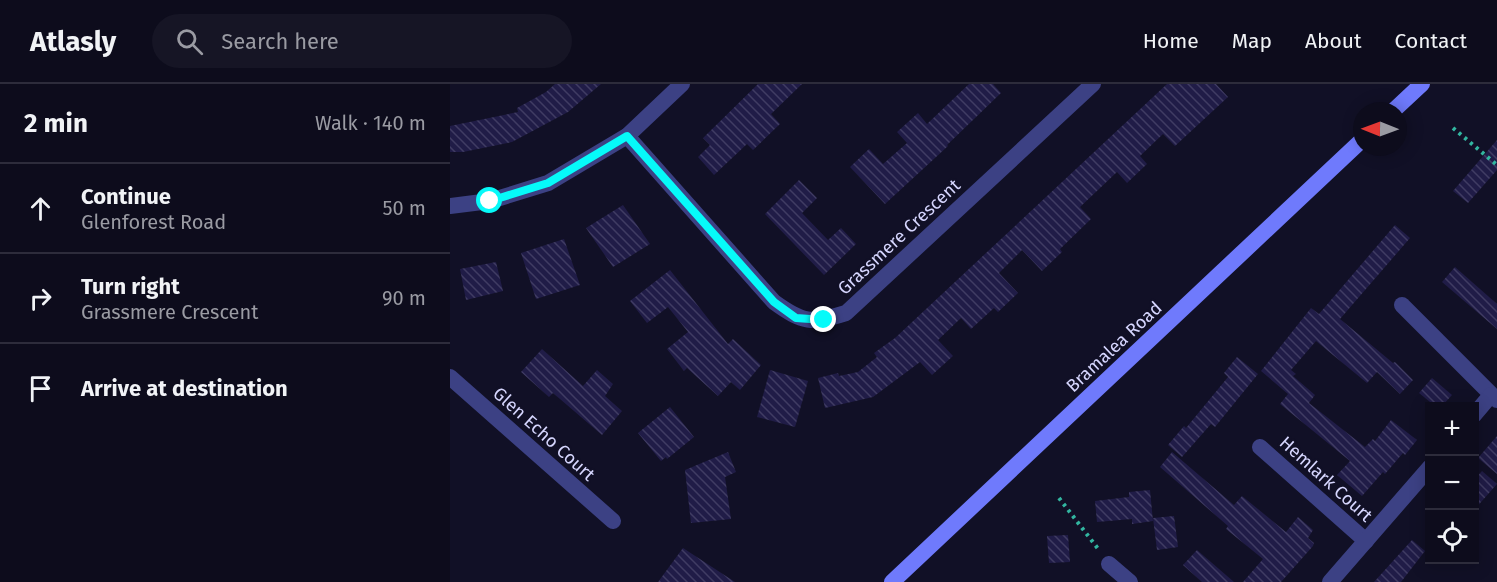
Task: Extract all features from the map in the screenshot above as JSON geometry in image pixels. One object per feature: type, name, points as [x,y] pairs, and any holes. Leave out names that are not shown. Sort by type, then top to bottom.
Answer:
[{"type":"main road","points":[[1403,102],[1422,84]]},
{"type":"main road","name":"Bramalea Road","points":[[892,582],[1353,148]]},
{"type":"street","points":[[450,206],[490,201],[548,183],[627,136],[682,84]]},
{"type":"street","name":"Grassmere Crescent","points":[[627,136],[774,302],[796,318],[824,320],[846,313],[1092,84]]},
{"type":"street","points":[[1402,305],[1494,398],[1479,411]]},
{"type":"street","name":"Glen Echo Court","points":[[450,377],[613,521]]},
{"type":"street","name":"Hemlark Court","points":[[1260,447],[1366,541]]},
{"type":"street","points":[[1330,582],[1425,473]]},
{"type":"street","points":[[1109,564],[1130,582]]},
{"type":"path","points":[[1453,129],[1497,165]]},
{"type":"path","points":[[1059,498],[1109,564]]},
{"type":"building","points":[[555,84],[601,84],[568,112],[512,142],[463,152],[450,152],[450,126],[518,112],[517,108],[546,92]]},
{"type":"building","points":[[758,84],[802,84],[771,114],[780,124],[753,150],[747,144],[714,175],[698,157],[710,145],[703,138]]},
{"type":"building","points":[[969,84],[993,84],[1001,93],[885,204],[850,167],[869,149],[883,164],[907,143],[897,132],[918,113],[927,124]]},
{"type":"building","points":[[1167,84],[1216,84],[1228,97],[1175,146],[1163,134],[1140,156],[1147,164],[1127,183],[1117,172],[1080,207],[1091,219],[1060,249],[1062,252],[1042,271],[1022,250],[999,273],[1018,293],[998,312],[994,308],[971,329],[961,318],[938,340],[953,356],[932,375],[920,362],[873,397],[825,408],[818,378],[838,373],[839,376],[858,372],[877,357],[874,353],[895,338]]},
{"type":"building","points":[[1497,140],[1497,170],[1468,203],[1453,191]]},
{"type":"building","points":[[799,180],[817,198],[802,213],[828,240],[841,228],[856,244],[824,275],[765,214]]},
{"type":"building","points":[[623,205],[650,244],[613,267],[586,228]]},
{"type":"building","points":[[1395,225],[1410,238],[1340,319],[1393,363],[1395,362],[1413,380],[1400,394],[1377,372],[1367,383],[1316,341],[1291,370],[1296,374],[1293,376],[1315,395],[1309,403],[1365,447],[1373,439],[1375,441],[1391,420],[1417,440],[1405,455],[1403,453],[1385,474],[1383,472],[1362,496],[1337,475],[1350,461],[1280,404],[1288,394],[1261,371],[1311,308],[1319,314]]},
{"type":"building","points":[[564,239],[580,285],[536,299],[521,253]]},
{"type":"building","points":[[496,262],[503,291],[466,300],[460,269]]},
{"type":"building","points":[[1455,267],[1497,304],[1497,329],[1442,282]]},
{"type":"building","points":[[670,270],[728,344],[733,339],[761,365],[740,390],[731,382],[718,396],[687,368],[684,371],[667,349],[688,332],[668,307],[647,323],[630,301]]},
{"type":"building","points":[[542,349],[583,386],[597,370],[613,384],[605,396],[622,411],[602,435],[553,393],[549,397],[521,372]]},
{"type":"building","points":[[1237,357],[1258,374],[1215,427],[1211,424],[1182,457],[1168,445],[1184,426],[1186,428],[1228,377],[1224,373]]},
{"type":"building","points":[[770,370],[808,381],[795,427],[757,417]]},
{"type":"building","points":[[1432,378],[1452,395],[1446,402],[1430,402],[1419,393]]},
{"type":"building","points":[[670,407],[694,437],[667,459],[666,457],[661,461],[638,433]]},
{"type":"building","points":[[1497,436],[1497,474],[1479,457]]},
{"type":"building","points":[[728,452],[736,472],[725,477],[731,519],[691,523],[685,470]]},
{"type":"building","points":[[1172,452],[1234,505],[1242,496],[1286,532],[1298,517],[1313,530],[1308,538],[1314,543],[1313,546],[1281,582],[1243,582],[1263,559],[1226,529],[1228,526],[1160,467]]},
{"type":"building","points":[[1482,471],[1497,484],[1479,504],[1479,474]]},
{"type":"building","points":[[1150,490],[1153,521],[1132,524],[1132,519],[1097,522],[1095,501],[1129,497],[1129,492]]},
{"type":"building","points":[[1174,516],[1178,547],[1157,550],[1153,518]]},
{"type":"building","points":[[1068,535],[1070,562],[1049,563],[1047,536]]},
{"type":"building","points":[[1412,540],[1425,551],[1401,582],[1374,582]]},
{"type":"building","points":[[683,548],[735,582],[658,582]]},
{"type":"building","points":[[1197,550],[1234,582],[1202,582],[1183,565]]},
{"type":"route","points":[[490,201],[548,183],[627,136],[774,302],[796,318],[824,320]]}]
